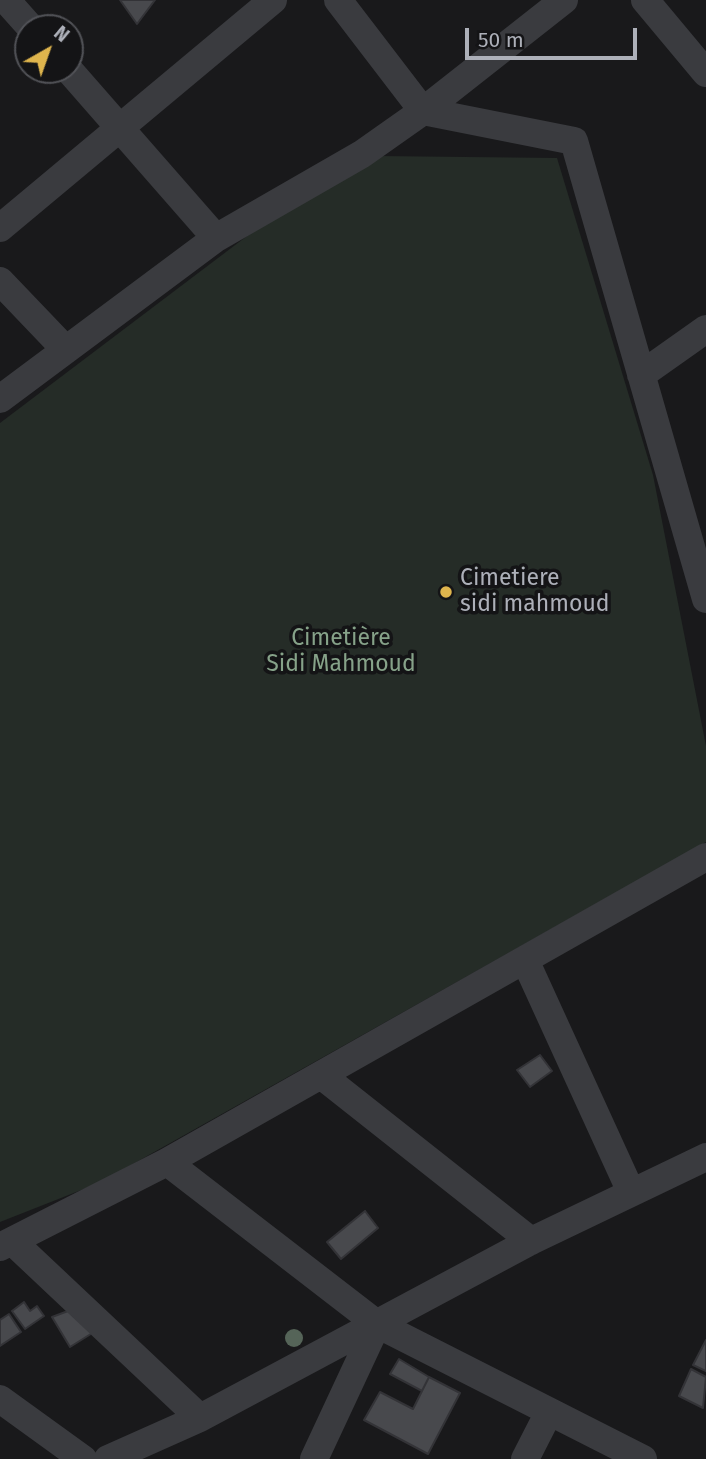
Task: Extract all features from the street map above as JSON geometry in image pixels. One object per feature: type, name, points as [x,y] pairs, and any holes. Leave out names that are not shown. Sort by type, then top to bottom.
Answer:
[{"type":"street","points":[[6,0],[18,14]]},
{"type":"street","points":[[0,228],[273,0]]},
{"type":"street","points":[[338,0],[423,111],[574,141],[706,598]]},
{"type":"street","points":[[0,399],[215,238],[362,154],[423,111],[564,0]]},
{"type":"street","points":[[645,0],[706,73]]},
{"type":"street","points":[[82,84],[215,238]]},
{"type":"street","points":[[0,281],[66,350]]},
{"type":"street","points":[[641,375],[706,329]]},
{"type":"street","points":[[200,1418],[6,1244],[167,1162],[706,857]]},
{"type":"street","points":[[525,960],[631,1192]]},
{"type":"street","points":[[321,1075],[531,1241]]},
{"type":"street","points":[[108,1459],[200,1418],[531,1241],[706,1157]]},
{"type":"street","points":[[167,1162],[377,1324],[643,1459]]},
{"type":"street","points":[[314,1459],[377,1324]]},
{"type":"street","points":[[0,1399],[83,1459]]},
{"type":"street","points":[[525,1459],[549,1412]]},
{"type":"green space","name":"Cimetière Sidi Mahmoud","points":[[377,156],[557,158],[653,475],[706,746],[706,842],[99,1183],[0,1222],[0,423],[292,202]]},
{"type":"building","points":[[120,0],[155,0],[137,24]]},
{"type":"building","points":[[540,1055],[552,1071],[530,1087],[517,1070]]},
{"type":"building","points":[[365,1211],[378,1228],[341,1259],[327,1242]]},
{"type":"building","points":[[24,1302],[30,1311],[37,1306],[44,1316],[25,1329],[12,1311]]},
{"type":"building","points":[[68,1311],[94,1332],[70,1347],[52,1317]]},
{"type":"building","points":[[9,1314],[21,1332],[0,1346],[0,1320]]},
{"type":"building","points":[[706,1340],[706,1371],[693,1365]]},
{"type":"building","points":[[399,1359],[429,1377],[422,1391],[390,1374]]},
{"type":"building","points":[[691,1369],[706,1377],[703,1408],[679,1396]]},
{"type":"building","points":[[429,1377],[460,1393],[428,1454],[364,1420],[380,1392],[413,1409]]},
{"type":"place","name":"Cimetiere sidi mahmoud","points":[[446,592]]}]
